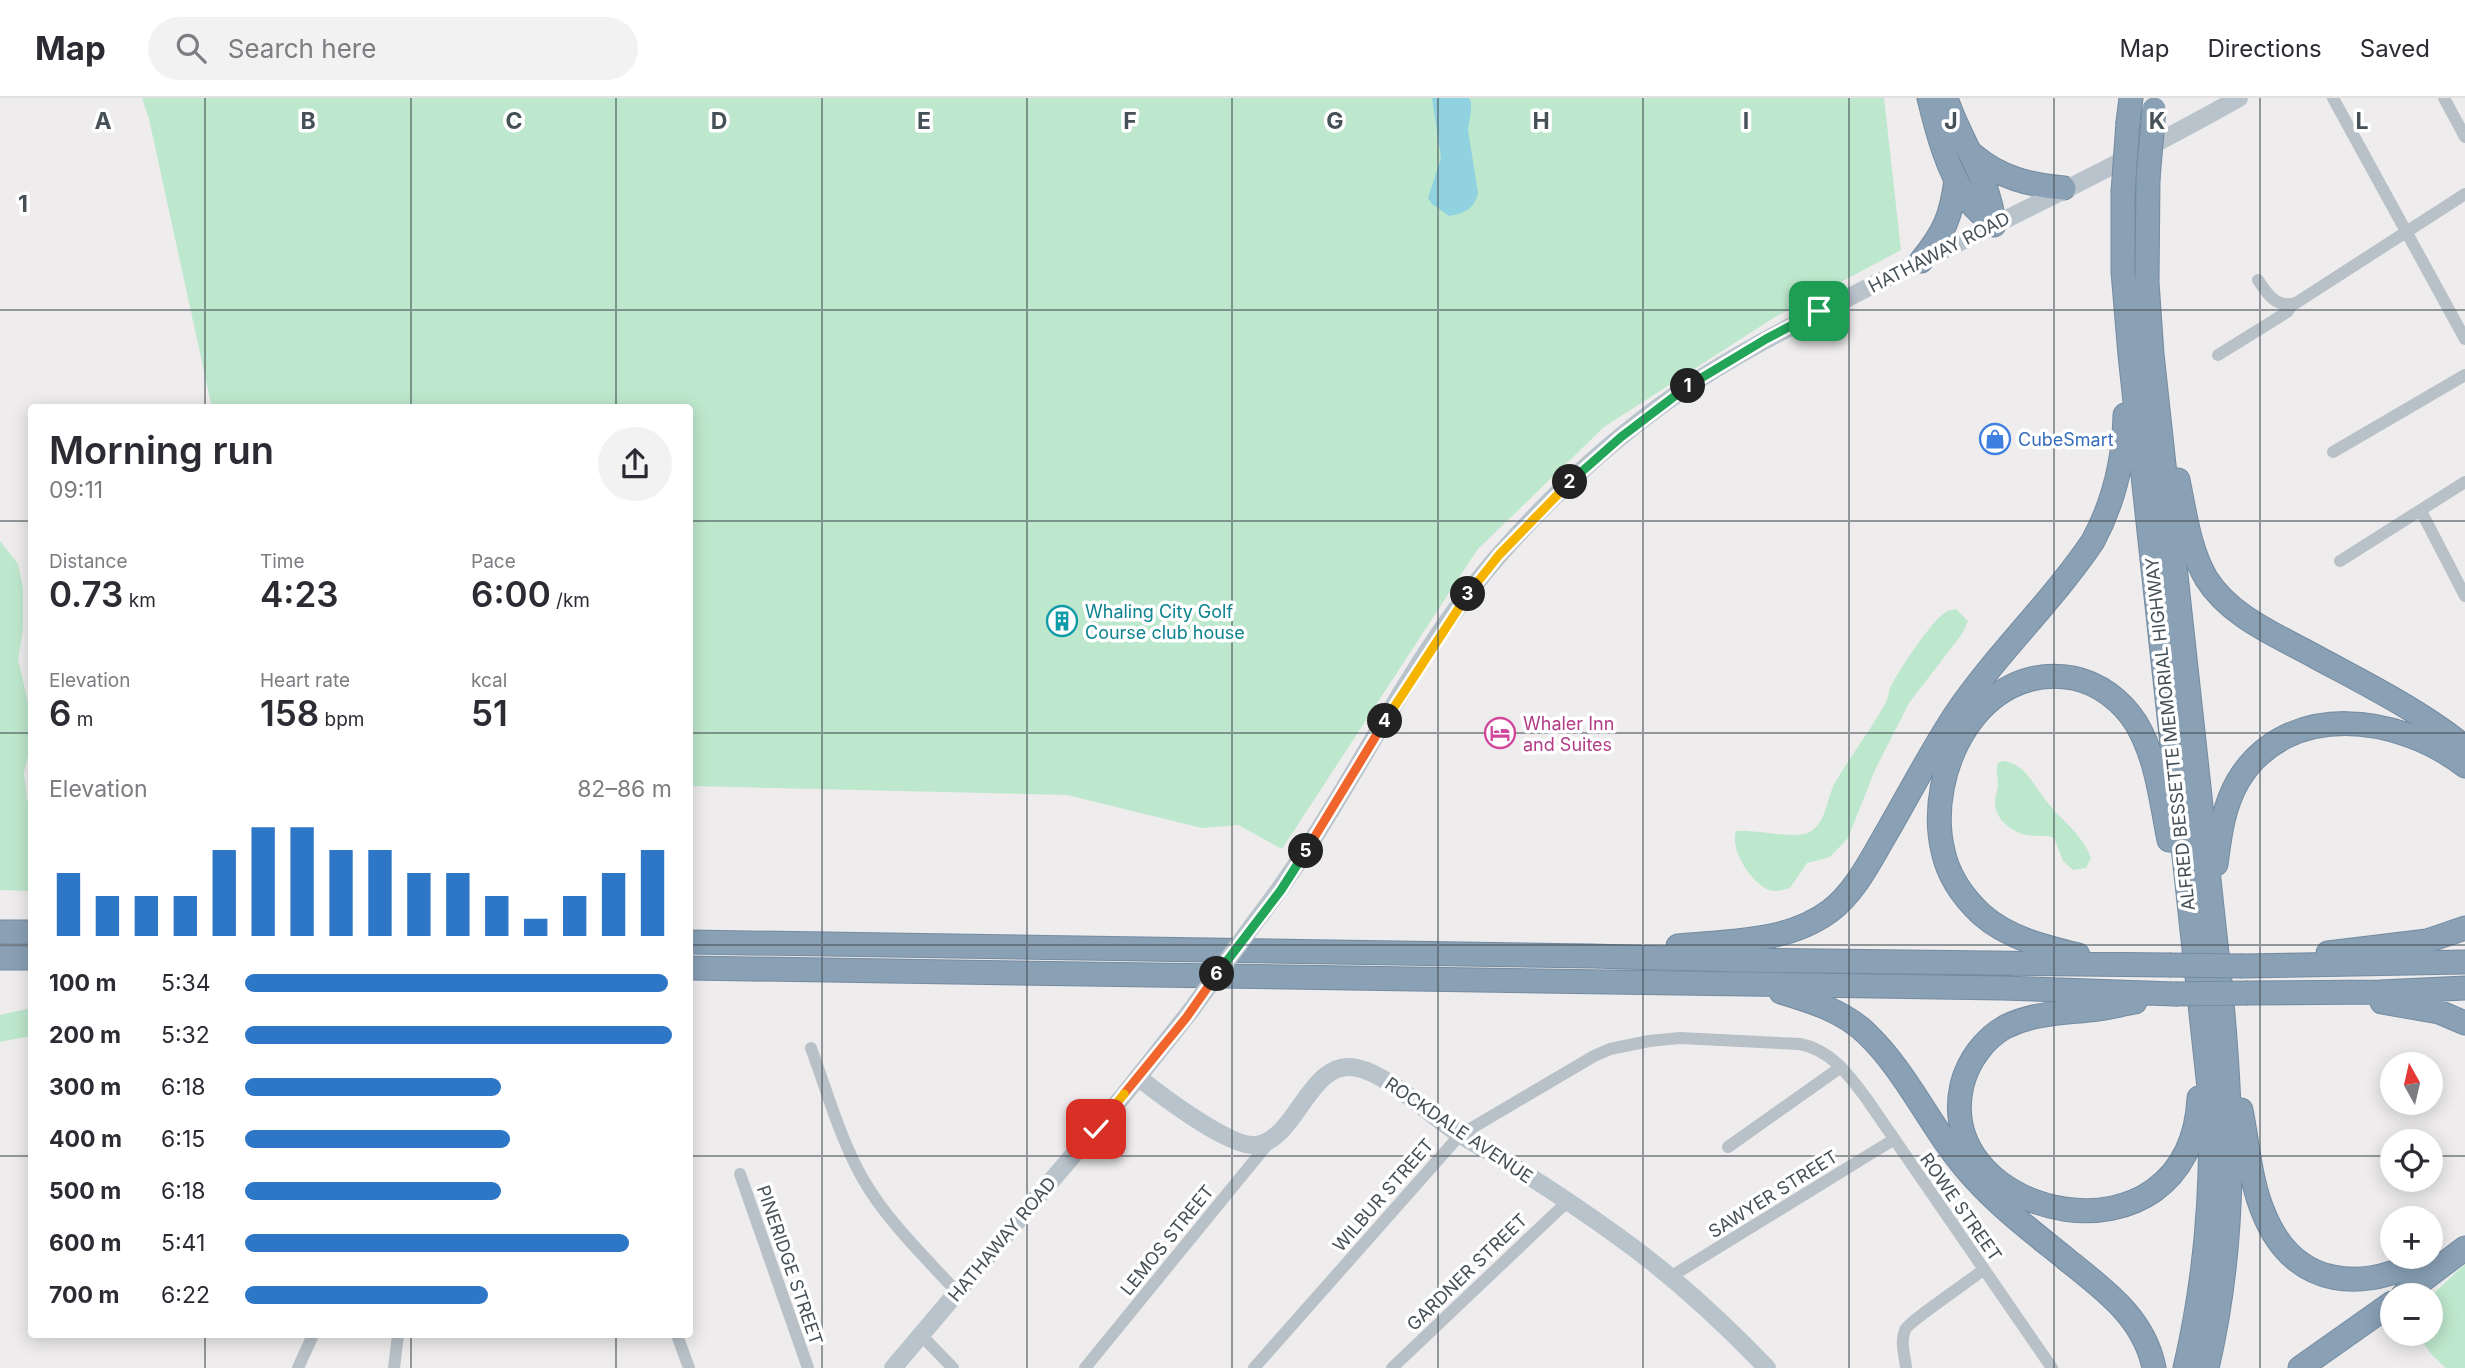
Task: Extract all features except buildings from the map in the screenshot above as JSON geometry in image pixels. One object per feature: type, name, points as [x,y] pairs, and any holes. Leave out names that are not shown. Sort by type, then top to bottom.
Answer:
[{"type":"highway","points":[[1929,98],[1956,179],[1967,199],[1994,225]]},
{"type":"highway","points":[[1946,98],[1989,192],[1994,225]]},
{"type":"highway","name":"ALFRED BESSETTE MEMORIAL HIGHWAY","points":[[2155,103],[2148,179],[2149,316],[2161,449],[2227,1047],[2231,1127],[2231,1210],[2224,1277],[2207,1368]]},
{"type":"highway","name":"ALFRED BESSETTE MEMORIAL HIGHWAY","points":[[2129,107],[2123,192],[2125,299],[2210,1097],[2209,1189],[2202,1282],[2185,1368]]},
{"type":"highway","points":[[1970,152],[1989,167],[2013,180],[2064,188]]},
{"type":"highway","points":[[1921,261],[1938,239],[1951,215],[1956,179]]},
{"type":"highway","points":[[1591,956],[1774,935],[1820,918],[1848,894],[1956,715],[2080,560],[2101,526],[2117,484],[2125,436],[2125,299]]},
{"type":"highway","points":[[2149,316],[2188,526],[2200,565],[2211,585],[2226,603],[2252,621],[2410,709],[2465,747]]},
{"type":"highway","points":[[2129,964],[2067,953],[2019,938],[1982,914],[1956,884],[1946,862],[1940,838],[1944,779],[1961,736],[1990,699],[2017,683],[2048,676],[2092,684],[2118,701],[2137,725],[2150,753],[2176,872],[2188,910]]},
{"type":"highway","points":[[2211,901],[2220,830],[2231,795],[2255,759],[2279,741],[2293,734],[2325,726],[2375,726],[2422,739],[2465,766]]},
{"type":"highway","points":[[2247,966],[2427,941],[2465,928]]},
{"type":"highway","points":[[0,932],[28,932]]},
{"type":"highway","points":[[693,942],[2247,966],[2465,962]]},
{"type":"highway","points":[[0,958],[28,958]]},
{"type":"highway","points":[[693,968],[2002,988],[2175,994],[2465,988]]},
{"type":"highway","points":[[1747,985],[1817,1004],[1844,1016],[1866,1032],[1889,1058],[1946,1143],[1985,1190],[2012,1216],[2108,1293],[2129,1315],[2143,1336],[2154,1368]]},
{"type":"highway","points":[[2317,993],[2418,1007],[2465,1023]]},
{"type":"highway","points":[[2175,994],[2098,1009],[2030,1017],[1994,1034],[1971,1062],[1960,1094],[1961,1126],[1966,1140],[1983,1166],[1994,1177],[2022,1195],[2057,1209],[2076,1212],[2123,1207],[2152,1192],[2176,1167],[2194,1133],[2200,1089],[2199,1007]]},
{"type":"highway","points":[[2227,1047],[2260,1203],[2274,1234],[2290,1253],[2320,1273],[2347,1280],[2361,1280],[2400,1269]]},
{"type":"highway","points":[[2443,1246],[2465,1228]]},
{"type":"highway","points":[[2419,1283],[2465,1248]]},
{"type":"highway","points":[[2300,1368],[2380,1311]]},
{"type":"main road","name":"HATHAWAY ROAD","points":[[893,1368],[1192,1009],[1292,873],[1404,690],[1461,604],[1499,555],[1549,502],[1607,448],[1689,386],[1766,339],[2170,136],[2239,98]]},
{"type":"main road","name":"ROCKDALE AVENUE","points":[[1276,1134],[1325,1075],[1349,1066],[1365,1070],[1387,1081],[1460,1135],[1504,1160],[1615,1234],[1716,1316],[1767,1368]]},
{"type":"main road","points":[[1138,1077],[1171,1102],[1236,1140],[1256,1145],[1276,1134]]},
{"type":"street","points":[[2333,98],[2465,339]]},
{"type":"street","points":[[2444,98],[2465,138]]},
{"type":"street","points":[[2218,355],[2287,312],[2292,304],[2465,194]]},
{"type":"street","points":[[2258,279],[2274,301],[2292,304]]},
{"type":"street","points":[[2333,452],[2465,375]]},
{"type":"street","points":[[2340,561],[2465,482]]},
{"type":"street","points":[[2421,510],[2465,596]]},
{"type":"street","name":"WILBUR STREET","points":[[1254,1368],[1460,1135],[1594,1056],[1610,1049],[1639,1043],[1702,1038],[1800,1044],[1819,1050],[1841,1067]]},
{"type":"street","points":[[811,1048],[849,1151],[867,1186],[887,1215],[957,1292]]},
{"type":"street","points":[[1728,1147],[1841,1067]]},
{"type":"street","name":"ROWE STREET","points":[[1841,1067],[2052,1368]]},
{"type":"street","name":"LEMOS STREET","points":[[1085,1368],[1276,1134]]},
{"type":"street","name":"SAWYER STREET","points":[[1670,1277],[1893,1140]]},
{"type":"street","name":"PINERIDGE STREET","points":[[740,1174],[808,1368]]},
{"type":"street","name":"GARDNER STREET","points":[[1392,1368],[1567,1202]]},
{"type":"street","points":[[1906,1368],[1903,1341],[1905,1329],[1913,1320],[1951,1296],[1983,1270]]},
{"type":"street","points":[[921,1335],[953,1368]]},
{"type":"street","points":[[298,1368],[312,1338]]},
{"type":"street","points":[[394,1368],[398,1338]]},
{"type":"street","points":[[678,1338],[689,1368]]},
{"type":"green space","points":[[142,98],[1884,98],[1901,250],[1775,317],[1604,427],[1477,550],[1282,849],[1238,825],[1202,828],[1067,795],[693,786],[693,404],[211,404],[149,119]]},
{"type":"green space","points":[[0,541],[18,564],[23,588],[23,629],[18,659],[28,702],[28,756],[24,773],[28,801],[28,891],[0,890]]},
{"type":"green space","points":[[1956,609],[1968,621],[1962,634],[1909,703],[1875,770],[1848,838],[1830,857],[1807,863],[1790,888],[1773,891],[1761,885],[1748,872],[1739,856],[1736,831],[1795,835],[1810,832],[1816,827],[1824,815],[1836,781],[1879,714],[1902,668],[1940,617]]},
{"type":"green space","points":[[2002,761],[2010,762],[2023,771],[2078,836],[2091,858],[2086,868],[2073,870],[2063,861],[2054,838],[2021,833],[2000,818],[1995,801],[1997,766]]},
{"type":"green space","points":[[28,1009],[28,1037],[0,1042],[0,1015]]},
{"type":"green space","points":[[2465,1264],[2465,1368],[2446,1368],[2425,1346],[2443,1346],[2443,1285]]},
{"type":"water","points":[[1432,98],[1469,98],[1471,102],[1468,130],[1478,193],[1468,209],[1449,216],[1428,198],[1441,158]]},
{"type":"place","name":"CubeSmart","points":[[1995,439]]},
{"type":"place","name":"Whaling City Golf Course club house","points":[[1062,621]]},
{"type":"place","name":"Whaler Inn and Suites","points":[[1500,733]]},
{"type":"route","points":[[1096,1129],[1186,1018],[1281,890],[1439,636],[1499,555],[1549,502],[1607,448],[1674,396],[1766,339],[1819,311]]}]
